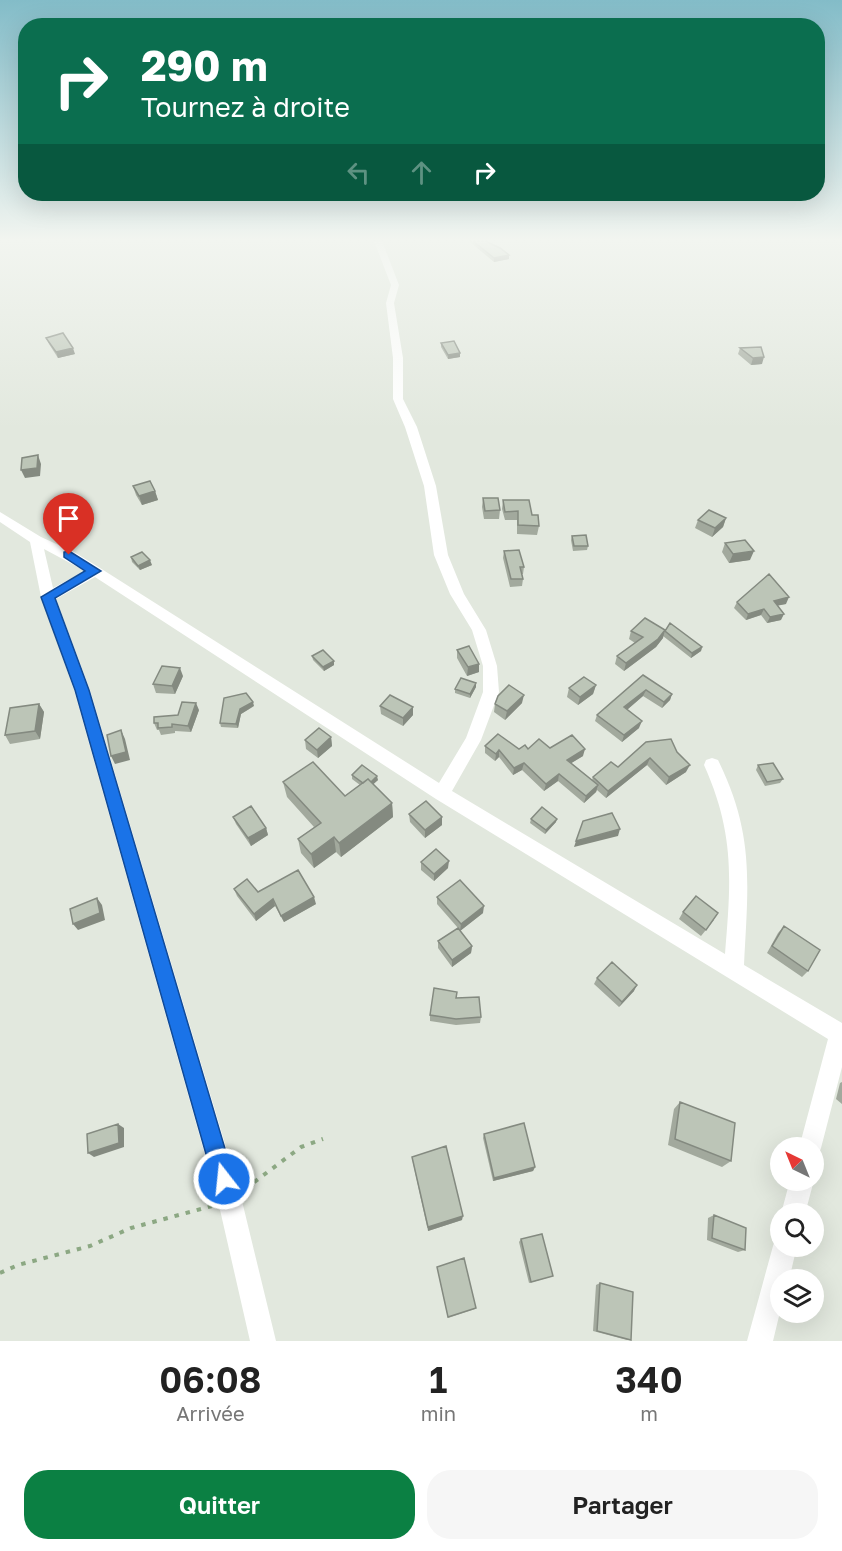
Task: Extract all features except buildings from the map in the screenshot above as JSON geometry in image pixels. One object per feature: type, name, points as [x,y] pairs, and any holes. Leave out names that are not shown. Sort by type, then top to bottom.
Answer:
[{"type":"street","points":[[390,304],[398,358],[398,399],[411,427],[430,486],[441,555],[457,594],[479,630],[490,666],[491,692],[474,740],[442,794]]},
{"type":"street","points":[[0,516],[36,540],[69,555],[95,571],[442,794],[841,1035],[813,1137]]},
{"type":"street","points":[[36,540],[48,597],[82,690],[230,1201],[263,1341]]},
{"type":"street","points":[[48,597],[95,571]]},
{"type":"street","points":[[712,765],[726,796],[736,832],[739,875],[734,969]]},
{"type":"street","points":[[760,1341],[782,1257]]},
{"type":"path","points":[[0,1273],[18,1265],[90,1246],[131,1228],[230,1201],[265,1172],[301,1147],[323,1139]]},
{"type":"route","points":[[69,555],[95,571],[48,597],[82,690],[224,1179]]}]
